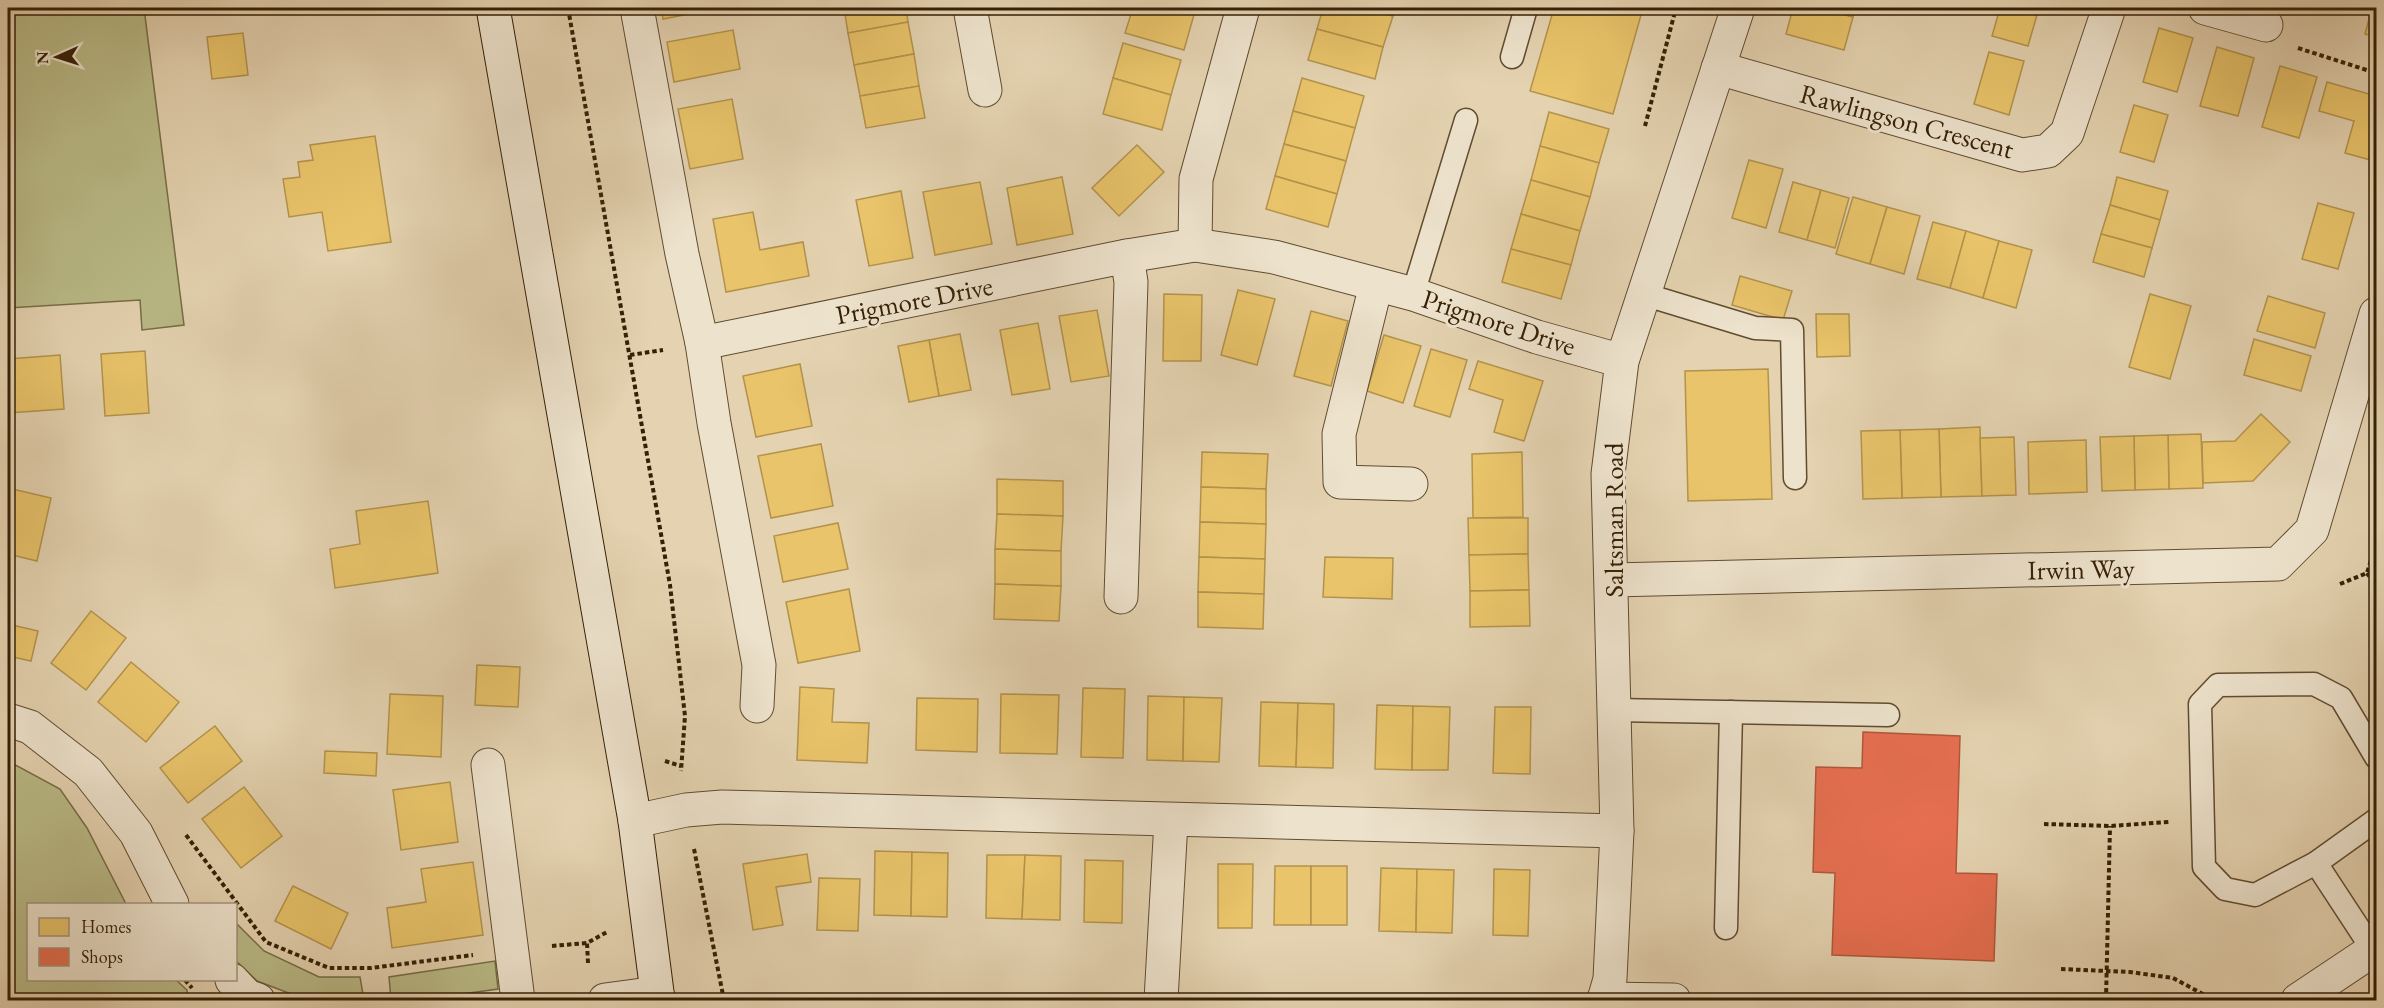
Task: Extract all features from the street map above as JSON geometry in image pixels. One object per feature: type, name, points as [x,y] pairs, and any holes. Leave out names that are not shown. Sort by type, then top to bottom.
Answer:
[{"type":"street","points":[[493,8],[635,821],[657,997],[605,1000]]},
{"type":"street","points":[[637,8],[682,254],[702,343],[714,423],[759,665],[757,706]]},
{"type":"street","points":[[970,8],[985,90]]},
{"type":"street","points":[[1196,245],[1196,180],[1243,8]]},
{"type":"street","name":"Saltsman Road","points":[[1606,993],[1617,831],[1608,474],[1622,361],[1738,8]]},
{"type":"street","name":"Rawlingson Crescent","points":[[1718,68],[2022,155],[2048,151],[2067,133],[2109,8]]},
{"type":"street","points":[[2205,8],[2266,26]]},
{"type":"street","name":"Prigmore Drive","points":[[702,343],[1127,256],[1196,245],[1274,257],[1413,294],[1537,337],[1622,361]]},
{"type":"street","points":[[1121,597],[1131,282],[1127,256]]},
{"type":"street","points":[[1377,285],[1339,434],[1340,482],[1411,484]]},
{"type":"street","name":"Irwin Way","points":[[1612,580],[2278,564],[2312,530],[2376,314]]},
{"type":"street","points":[[8,720],[30,727],[88,772],[136,833],[171,903]]},
{"type":"street","points":[[488,765],[518,1000]]},
{"type":"street","points":[[635,821],[686,810],[722,807],[1171,821],[1617,831]]},
{"type":"street","points":[[1161,1000],[1171,821]]},
{"type":"street","points":[[2305,998],[2375,949]]},
{"type":"street","points":[[1606,993],[1674,1000]]},
{"type":"lane","points":[[1512,57],[1526,8]]},
{"type":"lane","points":[[1413,294],[1466,120]]},
{"type":"lane","points":[[1643,294],[1755,327],[1792,330],[1795,478]]},
{"type":"lane","points":[[2376,757],[2341,698],[2314,684],[2218,686],[2200,704],[2204,867],[2225,890],[2255,895],[2316,863],[2376,820]]},
{"type":"lane","points":[[1614,710],[1888,715]]},
{"type":"lane","points":[[1726,928],[1731,712]]},
{"type":"lane","points":[[2316,863],[2375,949]]},
{"type":"path","points":[[568,8],[670,585],[685,716],[681,765]]},
{"type":"path","points":[[1645,126],[1677,8]]},
{"type":"path","points":[[2266,26],[2289,45],[2376,74]]},
{"type":"path","points":[[2367,573],[2376,544]]},
{"type":"path","points":[[2340,584],[2367,573]]},
{"type":"path","points":[[2367,573],[2376,586]]},
{"type":"path","points":[[2044,824],[2110,826],[2203,819]]},
{"type":"path","points":[[2106,1000],[2110,826]]},
{"type":"path","points":[[182,829],[266,942],[330,968],[370,968],[587,943]]},
{"type":"path","points":[[693,849],[724,1000]]},
{"type":"path","points":[[2061,969],[2130,972],[2173,978],[2214,1000]]},
{"type":"path","points":[[8,987],[16,1000]]},
{"type":"green space","points":[[8,8],[144,8],[184,325],[142,330],[140,300],[8,308]]},
{"type":"green space","points":[[8,761],[60,789],[87,828],[125,903],[27,903],[27,981],[177,981],[187,990],[188,1000],[13,1000],[8,992]]},
{"type":"green space","points":[[237,924],[264,951],[319,977],[360,977],[364,1000],[307,1000],[257,981],[237,962]]},
{"type":"green space","points":[[495,961],[498,989],[419,1000],[391,1000],[389,977]]},
{"type":"building: Homes","points":[[661,8],[715,8],[715,9],[663,19]]},
{"type":"building: Homes","points":[[844,8],[906,8],[908,22],[848,33]]},
{"type":"building: Homes","points":[[1133,8],[1182,8],[1195,11],[1184,50],[1125,33]]},
{"type":"building: Homes","points":[[1323,8],[1364,8],[1393,16],[1383,47],[1317,29]]},
{"type":"building: Homes","points":[[1364,8],[1395,8],[1393,16]]},
{"type":"building: Homes","points":[[1554,8],[1643,8],[1613,114],[1530,91]]},
{"type":"building: Homes","points":[[1793,8],[1821,8],[1853,17],[1844,50],[1786,34]]},
{"type":"building: Homes","points":[[1821,8],[1856,8],[1853,17]]},
{"type":"building: Homes","points":[[2000,8],[2039,8],[2028,46],[1992,36]]},
{"type":"building: Homes","points":[[2372,8],[2376,8],[2376,37],[2365,34]]},
{"type":"building: Homes","points":[[908,22],[914,54],[854,65],[848,33]]},
{"type":"building: Homes","points":[[2159,28],[2193,38],[2177,92],[2143,82]]},
{"type":"building: Homes","points":[[1317,29],[1383,47],[1375,79],[1308,60]]},
{"type":"building: Homes","points":[[733,30],[740,69],[674,82],[667,42]]},
{"type":"building: Homes","points":[[243,33],[248,75],[212,79],[207,37]]},
{"type":"building: Homes","points":[[1123,43],[1181,60],[1171,95],[1113,78]]},
{"type":"building: Homes","points":[[2217,47],[2254,58],[2238,116],[2200,106]]},
{"type":"building: Homes","points":[[1989,52],[2024,61],[2009,115],[1974,104]]},
{"type":"building: Homes","points":[[914,54],[919,86],[860,96],[854,65]]},
{"type":"building: Homes","points":[[2280,66],[2317,77],[2299,138],[2262,127]]},
{"type":"building: Homes","points":[[1113,78],[1171,95],[1162,130],[1103,114]]},
{"type":"building: Homes","points":[[1302,78],[1364,96],[1355,128],[1293,111]]},
{"type":"building: Homes","points":[[2327,82],[2376,96],[2374,161],[2345,153],[2354,121],[2319,111]]},
{"type":"building: Homes","points":[[919,86],[925,118],[866,128],[860,96]]},
{"type":"building: Homes","points":[[732,99],[743,159],[690,169],[678,109]]},
{"type":"building: Homes","points":[[2134,105],[2168,115],[2154,162],[2120,152]]},
{"type":"building: Homes","points":[[1293,111],[1355,128],[1346,161],[1284,144]]},
{"type":"building: Homes","points":[[1549,112],[1609,129],[1599,163],[1540,146]]},
{"type":"building: Homes","points":[[375,136],[391,242],[328,251],[322,212],[289,217],[283,179],[300,177],[298,162],[313,160],[310,145]]},
{"type":"building: Homes","points":[[1284,144],[1346,161],[1337,194],[1275,176]]},
{"type":"building: Homes","points":[[1137,145],[1164,172],[1119,216],[1092,188]]},
{"type":"building: Homes","points":[[1540,146],[1599,163],[1590,197],[1531,180]]},
{"type":"building: Homes","points":[[1749,160],[1783,169],[1766,228],[1732,218]]},
{"type":"building: Homes","points":[[1275,176],[1337,194],[1328,227],[1266,209]]},
{"type":"building: Homes","points":[[1062,177],[1073,234],[1017,245],[1007,188]]},
{"type":"building: Homes","points":[[2117,177],[2168,191],[2160,220],[2110,205]]},
{"type":"building: Homes","points":[[1531,180],[1590,197],[1580,231],[1521,214]]},
{"type":"building: Homes","points":[[980,182],[992,244],[935,255],[923,192]]},
{"type":"building: Homes","points":[[1793,182],[1821,190],[1807,240],[1779,232]]},
{"type":"building: Homes","points":[[1821,190],[1849,198],[1835,248],[1807,240]]},
{"type":"building: Homes","points":[[901,191],[913,258],[869,266],[856,200]]},
{"type":"building: Homes","points":[[1853,197],[1887,207],[1870,264],[1836,254]]},
{"type":"building: Homes","points":[[2318,203],[2354,213],[2338,269],[2302,259]]},
{"type":"building: Homes","points":[[2110,205],[2160,220],[2152,248],[2101,234]]},
{"type":"building: Homes","points":[[1887,207],[1920,216],[1904,274],[1870,264]]},
{"type":"building: Homes","points":[[753,212],[760,250],[803,242],[809,276],[726,292],[713,219]]},
{"type":"building: Homes","points":[[1521,214],[1580,231],[1571,265],[1511,249]]},
{"type":"building: Homes","points":[[1933,222],[1966,231],[1950,288],[1917,279]]},
{"type":"building: Homes","points":[[1966,231],[1999,241],[1983,298],[1950,288]]},
{"type":"building: Homes","points":[[2101,234],[2152,248],[2144,277],[2093,262]]},
{"type":"building: Homes","points":[[1999,241],[2032,250],[2016,308],[1983,298]]},
{"type":"building: Homes","points":[[1511,249],[1571,265],[1561,299],[1502,282]]},
{"type":"building: Homes","points":[[1740,276],[1792,291],[1783,320],[1732,305]]},
{"type":"building: Homes","points":[[1238,290],[1275,299],[1257,365],[1221,355]]},
{"type":"building: Homes","points":[[1164,294],[1202,295],[1201,361],[1163,361]]},
{"type":"building: Homes","points":[[2150,294],[2191,306],[2170,379],[2129,367]]},
{"type":"building: Homes","points":[[2268,296],[2325,313],[2315,348],[2257,331]]},
{"type":"building: Homes","points":[[1097,310],[1109,376],[1071,382],[1059,316]]},
{"type":"building: Homes","points":[[1311,311],[1348,321],[1331,386],[1294,376]]},
{"type":"building: Homes","points":[[1816,314],[1849,314],[1850,356],[1817,357]]},
{"type":"building: Homes","points":[[1038,323],[1050,389],[1012,395],[1000,330]]},
{"type":"building: Homes","points":[[960,334],[971,390],[939,396],[929,340]]},
{"type":"building: Homes","points":[[1384,335],[1421,346],[1403,403],[1367,391]]},
{"type":"building: Homes","points":[[2254,339],[2311,356],[2301,391],[2244,375]]},
{"type":"building: Homes","points":[[929,340],[939,396],[909,402],[898,346]]},
{"type":"building: Homes","points":[[1431,349],[1467,360],[1450,417],[1414,406]]},
{"type":"building: Homes","points":[[145,351],[149,413],[105,416],[101,354]]},
{"type":"building: Homes","points":[[60,355],[64,409],[8,413],[8,359]]},
{"type":"building: Homes","points":[[1478,361],[1543,381],[1524,441],[1494,432],[1503,400],[1469,389]]},
{"type":"building: Homes","points":[[800,364],[812,426],[756,437],[743,376]]},
{"type":"building: Homes","points":[[1768,369],[1772,499],[1688,501],[1685,371]]},
{"type":"building: Homes","points":[[2261,414],[2290,442],[2253,481],[2203,483],[2202,442],[2235,441]]},
{"type":"building: Homes","points":[[1980,427],[1982,496],[1941,497],[1939,429]]},
{"type":"building: Homes","points":[[1939,429],[1941,497],[1902,498],[1900,430]]},
{"type":"building: Homes","points":[[1900,430],[1902,498],[1863,499],[1861,431]]},
{"type":"building: Homes","points":[[2201,434],[2203,488],[2169,489],[2168,435]]},
{"type":"building: Homes","points":[[2168,435],[2169,489],[2135,490],[2134,436]]},
{"type":"building: Homes","points":[[2134,436],[2135,490],[2102,491],[2100,437]]},
{"type":"building: Homes","points":[[2014,437],[2016,495],[1982,496],[1980,438]]},
{"type":"building: Homes","points":[[2086,440],[2087,492],[2029,494],[2028,442]]},
{"type":"building: Homes","points":[[821,444],[833,506],[771,518],[758,456]]},
{"type":"building: Homes","points":[[1202,452],[1268,454],[1266,489],[1201,487]]},
{"type":"building: Homes","points":[[1522,452],[1523,517],[1473,518],[1472,454]]},
{"type":"building: Homes","points":[[997,479],[1063,481],[1063,516],[997,514]]},
{"type":"building: Homes","points":[[1201,487],[1266,489],[1266,524],[1200,522]]},
{"type":"building: Homes","points":[[8,488],[51,498],[37,561],[8,554]]},
{"type":"building: Homes","points":[[428,501],[438,573],[335,588],[330,549],[360,544],[356,511]]},
{"type":"building: Homes","points":[[997,514],[1063,516],[1061,551],[995,549]]},
{"type":"building: Homes","points":[[1468,518],[1528,518],[1528,554],[1469,555]]},
{"type":"building: Homes","points":[[1200,522],[1266,524],[1265,559],[1199,557]]},
{"type":"building: Homes","points":[[838,523],[848,569],[783,582],[774,536]]},
{"type":"building: Homes","points":[[995,549],[1061,551],[1061,586],[995,584]]},
{"type":"building: Homes","points":[[1528,554],[1529,590],[1470,591],[1469,555]]},
{"type":"building: Homes","points":[[1199,557],[1265,559],[1264,594],[1198,592]]},
{"type":"building: Homes","points":[[1325,557],[1393,558],[1392,599],[1323,597]]},
{"type":"building: Homes","points":[[995,584],[1061,586],[1059,621],[994,619]]},
{"type":"building: Homes","points":[[849,589],[860,651],[798,663],[786,602]]},
{"type":"building: Homes","points":[[1529,590],[1530,626],[1470,627],[1470,591]]},
{"type":"building: Homes","points":[[1198,592],[1264,594],[1263,629],[1198,627]]},
{"type":"building: Homes","points":[[91,611],[126,638],[86,690],[51,663]]},
{"type":"building: Homes","points":[[8,624],[38,631],[31,661],[8,656]]},
{"type":"building: Homes","points":[[131,662],[179,702],[146,742],[98,702]]},
{"type":"building: Homes","points":[[477,665],[520,667],[518,707],[475,705]]},
{"type":"building: Homes","points":[[800,687],[834,689],[832,722],[869,723],[867,763],[797,760]]},
{"type":"building: Homes","points":[[1083,688],[1125,689],[1123,758],[1081,757]]},
{"type":"building: Homes","points":[[390,694],[443,696],[441,757],[387,754]]},
{"type":"building: Homes","points":[[1001,694],[1059,695],[1057,754],[1000,753]]},
{"type":"building: Homes","points":[[1148,696],[1184,697],[1183,761],[1147,760]]},
{"type":"building: Homes","points":[[1184,697],[1222,698],[1219,762],[1183,761]]},
{"type":"building: Homes","points":[[917,698],[978,699],[977,752],[916,750]]},
{"type":"building: Homes","points":[[1261,702],[1298,703],[1296,767],[1259,766]]},
{"type":"building: Homes","points":[[1298,703],[1334,704],[1333,768],[1296,767]]},
{"type":"building: Homes","points":[[1377,705],[1413,706],[1412,770],[1375,769]]},
{"type":"building: Homes","points":[[1413,706],[1450,707],[1448,770],[1412,770]]},
{"type":"building: Homes","points":[[1495,707],[1531,707],[1530,774],[1493,773]]},
{"type":"building: Homes","points":[[215,726],[242,761],[188,803],[160,768]]},
{"type":"building: Homes","points":[[325,751],[377,753],[376,776],[324,773]]},
{"type":"building: Homes","points":[[450,782],[458,842],[401,850],[393,790]]},
{"type":"building: Homes","points":[[244,787],[282,836],[241,868],[202,819]]},
{"type":"building: Homes","points":[[875,851],[912,852],[911,916],[874,915]]},
{"type":"building: Homes","points":[[912,852],[948,853],[947,917],[911,916]]},
{"type":"building: Homes","points":[[807,854],[811,882],[776,887],[783,925],[753,930],[743,864]]},
{"type":"building: Homes","points":[[987,855],[1025,855],[1022,919],[986,918]]},
{"type":"building: Homes","points":[[1025,855],[1061,856],[1060,920],[1022,919]]},
{"type":"building: Homes","points":[[1085,860],[1123,861],[1122,923],[1084,922]]},
{"type":"building: Homes","points":[[473,862],[483,935],[392,948],[387,908],[426,902],[421,869]]},
{"type":"building: Homes","points":[[1218,864],[1253,864],[1252,928],[1218,928]]},
{"type":"building: Homes","points":[[1275,866],[1311,866],[1311,925],[1274,925]]},
{"type":"building: Homes","points":[[1311,866],[1347,866],[1347,925],[1311,925]]},
{"type":"building: Homes","points":[[1381,868],[1417,869],[1416,932],[1379,931]]},
{"type":"building: Homes","points":[[1417,869],[1454,870],[1452,933],[1416,932]]},
{"type":"building: Homes","points":[[1494,869],[1530,870],[1528,936],[1493,935]]},
{"type":"building: Homes","points":[[819,878],[860,879],[858,931],[817,930]]},
{"type":"building: Homes","points":[[293,886],[348,913],[331,949],[275,921]]},
{"type":"building: Shops","points":[[1863,732],[1960,736],[1956,873],[1997,874],[1994,961],[1832,955],[1835,873],[1813,872],[1816,767],[1862,768]]}]
